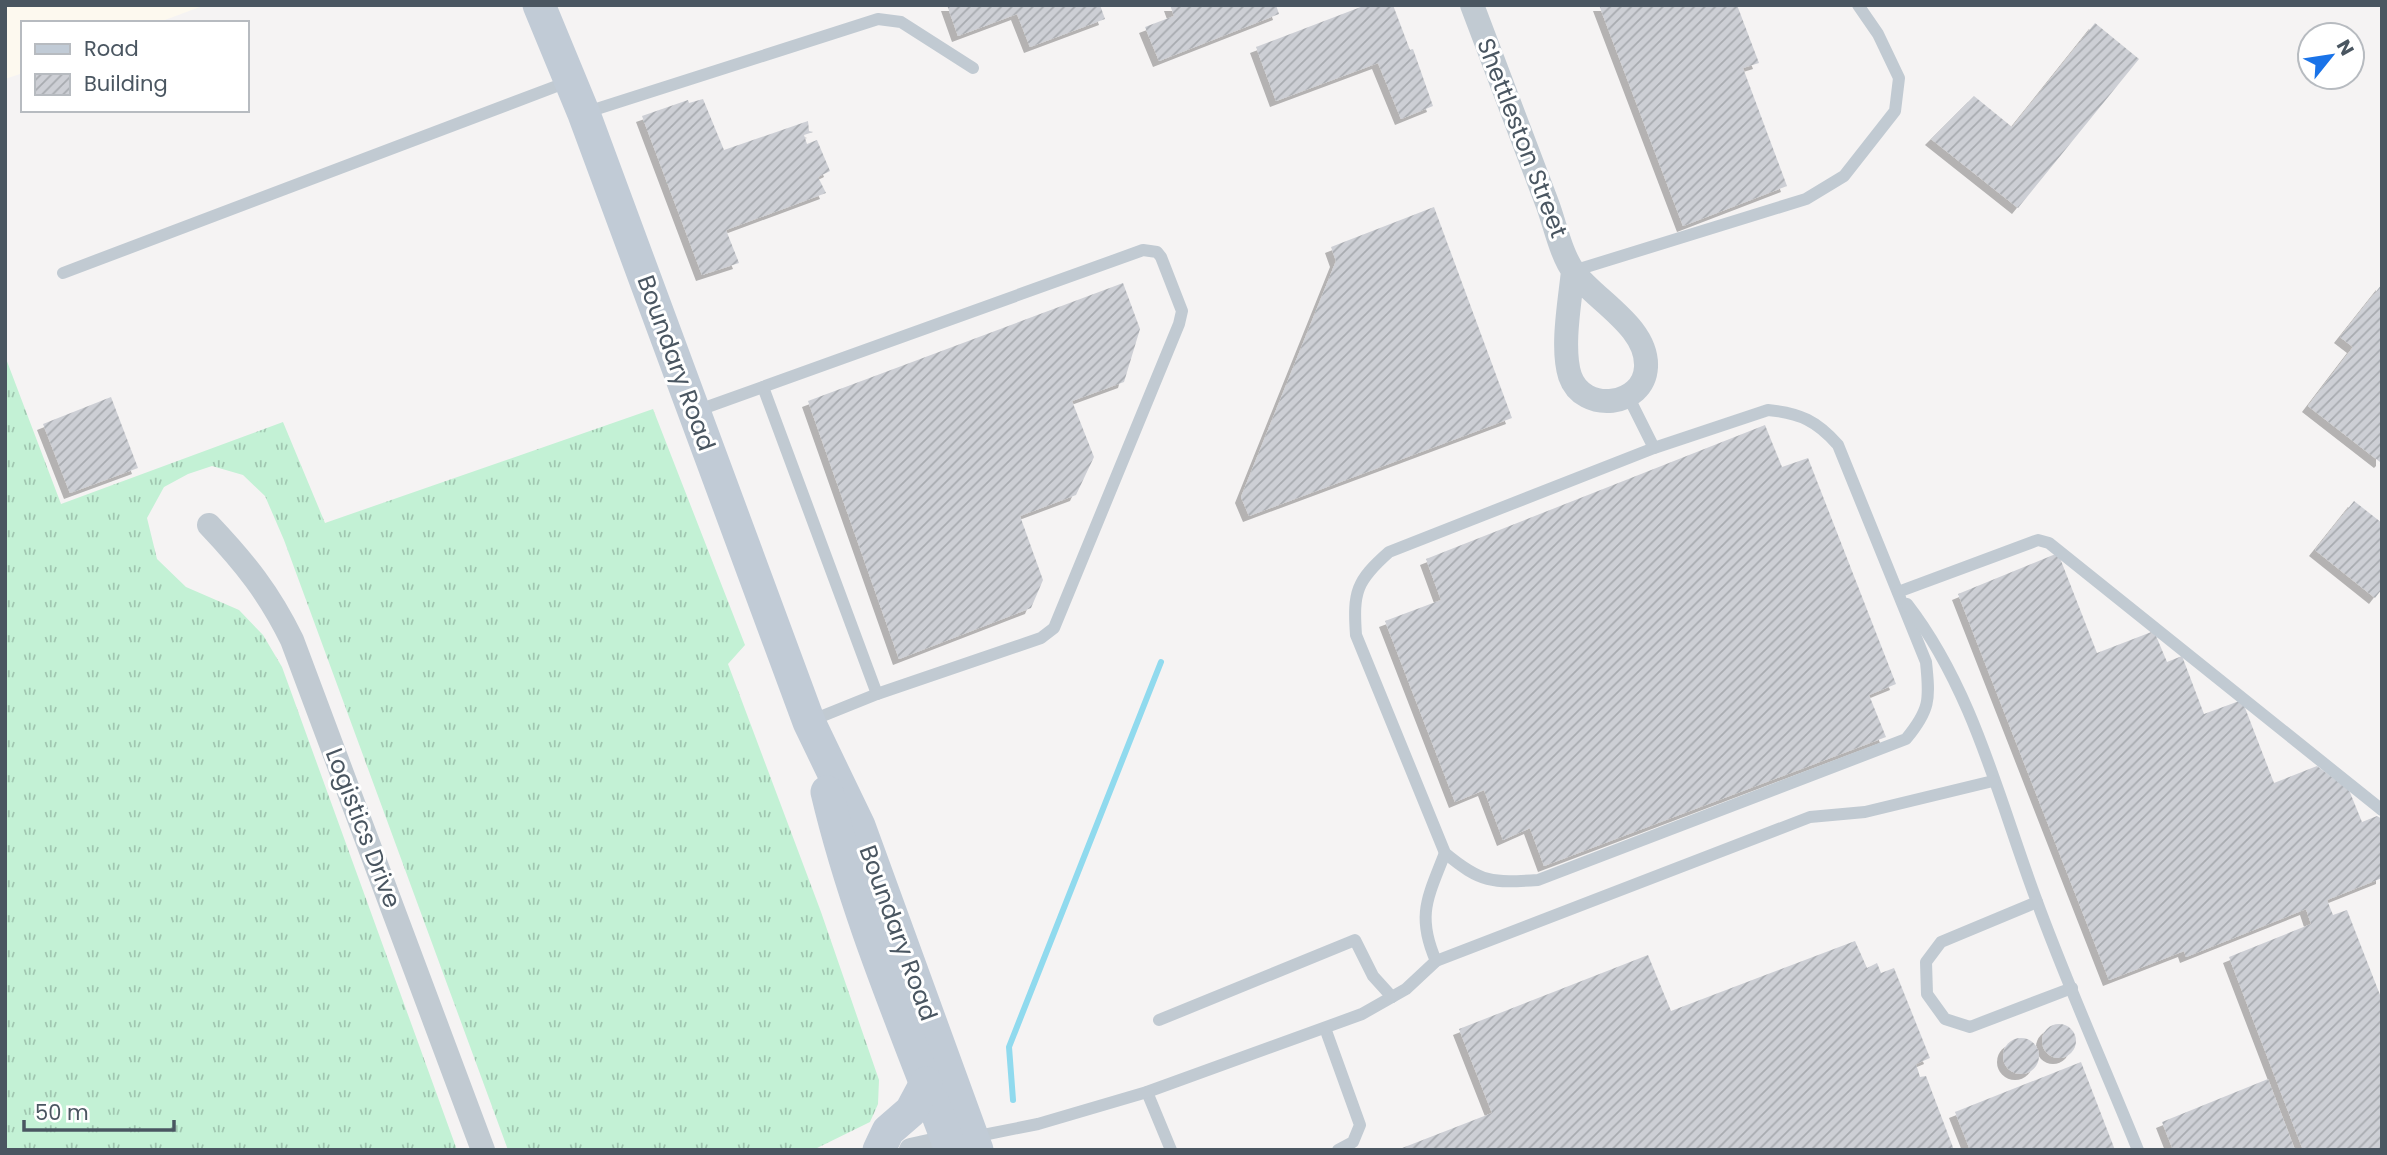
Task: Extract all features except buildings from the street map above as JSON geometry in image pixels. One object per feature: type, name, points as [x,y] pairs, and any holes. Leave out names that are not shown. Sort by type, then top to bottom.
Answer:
[{"type":"main road","name":"Boundary Road","points":[[539,5],[584,114],[809,722],[859,826],[962,1144]]},
{"type":"main road","name":"Boundary Road","points":[[809,722],[844,860],[926,1083],[962,1144]]},
{"type":"main road","points":[[879,1150],[888,1131],[911,1111],[926,1083]]},
{"type":"street","name":"Shettleston Street","points":[[1472,5],[1573,271],[1642,344],[1645,355],[1643,378],[1628,396],[1599,402],[1589,399],[1574,384],[1569,374],[1573,271]]},
{"type":"street","name":"Logistics Drive","points":[[209,525],[252,570],[275,604],[292,640],[484,1150]]},
{"type":"street","points":[[911,1150],[962,1144]]},
{"type":"lane","points":[[1573,271],[1806,199],[1844,176],[1895,111],[1899,78],[1878,34],[1858,5]]},
{"type":"lane","points":[[584,114],[878,19],[901,22],[973,68]]},
{"type":"lane","points":[[63,273],[570,81]]},
{"type":"lane","points":[[694,411],[1143,250],[1157,252],[1161,257],[1180,305],[1179,324],[1054,628],[1041,638],[877,694],[809,722]]},
{"type":"lane","points":[[763,387],[877,694]]},
{"type":"lane","points":[[1628,396],[1654,448]]},
{"type":"lane","points":[[1768,410],[1796,412],[1821,425],[1838,445],[1898,592],[1926,662],[1929,688],[1925,716],[1906,739],[1538,880],[1498,882],[1470,874],[1446,853],[1356,635],[1353,600],[1367,571],[1389,552],[1654,448],[1768,410]]},
{"type":"lane","points":[[1898,592],[2038,540],[2049,542],[2382,810]]},
{"type":"lane","points":[[1898,592],[1929,632],[1957,688],[2036,902],[2138,1150]]},
{"type":"lane","points":[[962,1144],[1147,1093],[1362,1014],[1406,989],[1436,961],[1810,817],[1865,812],[1993,780]]},
{"type":"lane","points":[[1436,961],[1425,936],[1425,905],[1446,853]]},
{"type":"lane","points":[[2036,902],[1941,942],[1926,962],[1927,994],[1945,1019],[1970,1027],[2072,988]]},
{"type":"lane","points":[[1159,1020],[1355,940],[1373,976],[1392,997]]},
{"type":"lane","points":[[1325,1028],[1360,1125],[1353,1142],[1338,1150]]},
{"type":"lane","points":[[1147,1093],[1171,1150]]},
{"type":"shaded area","points":[[5,5],[205,5],[162,21],[21,21],[21,74],[5,79]]},
{"type":"green space","points":[[5,356],[61,504],[283,422],[325,523],[653,409],[745,645],[728,664],[821,912],[879,1080],[878,1104],[870,1122],[813,1150],[508,1150],[284,540],[265,496],[243,475],[212,466],[188,474],[164,487],[147,518],[157,559],[186,587],[239,610],[263,635],[282,667],[457,1150],[5,1150]]},
{"type":"waterway","points":[[1013,1100],[1009,1047],[1161,662]]}]
